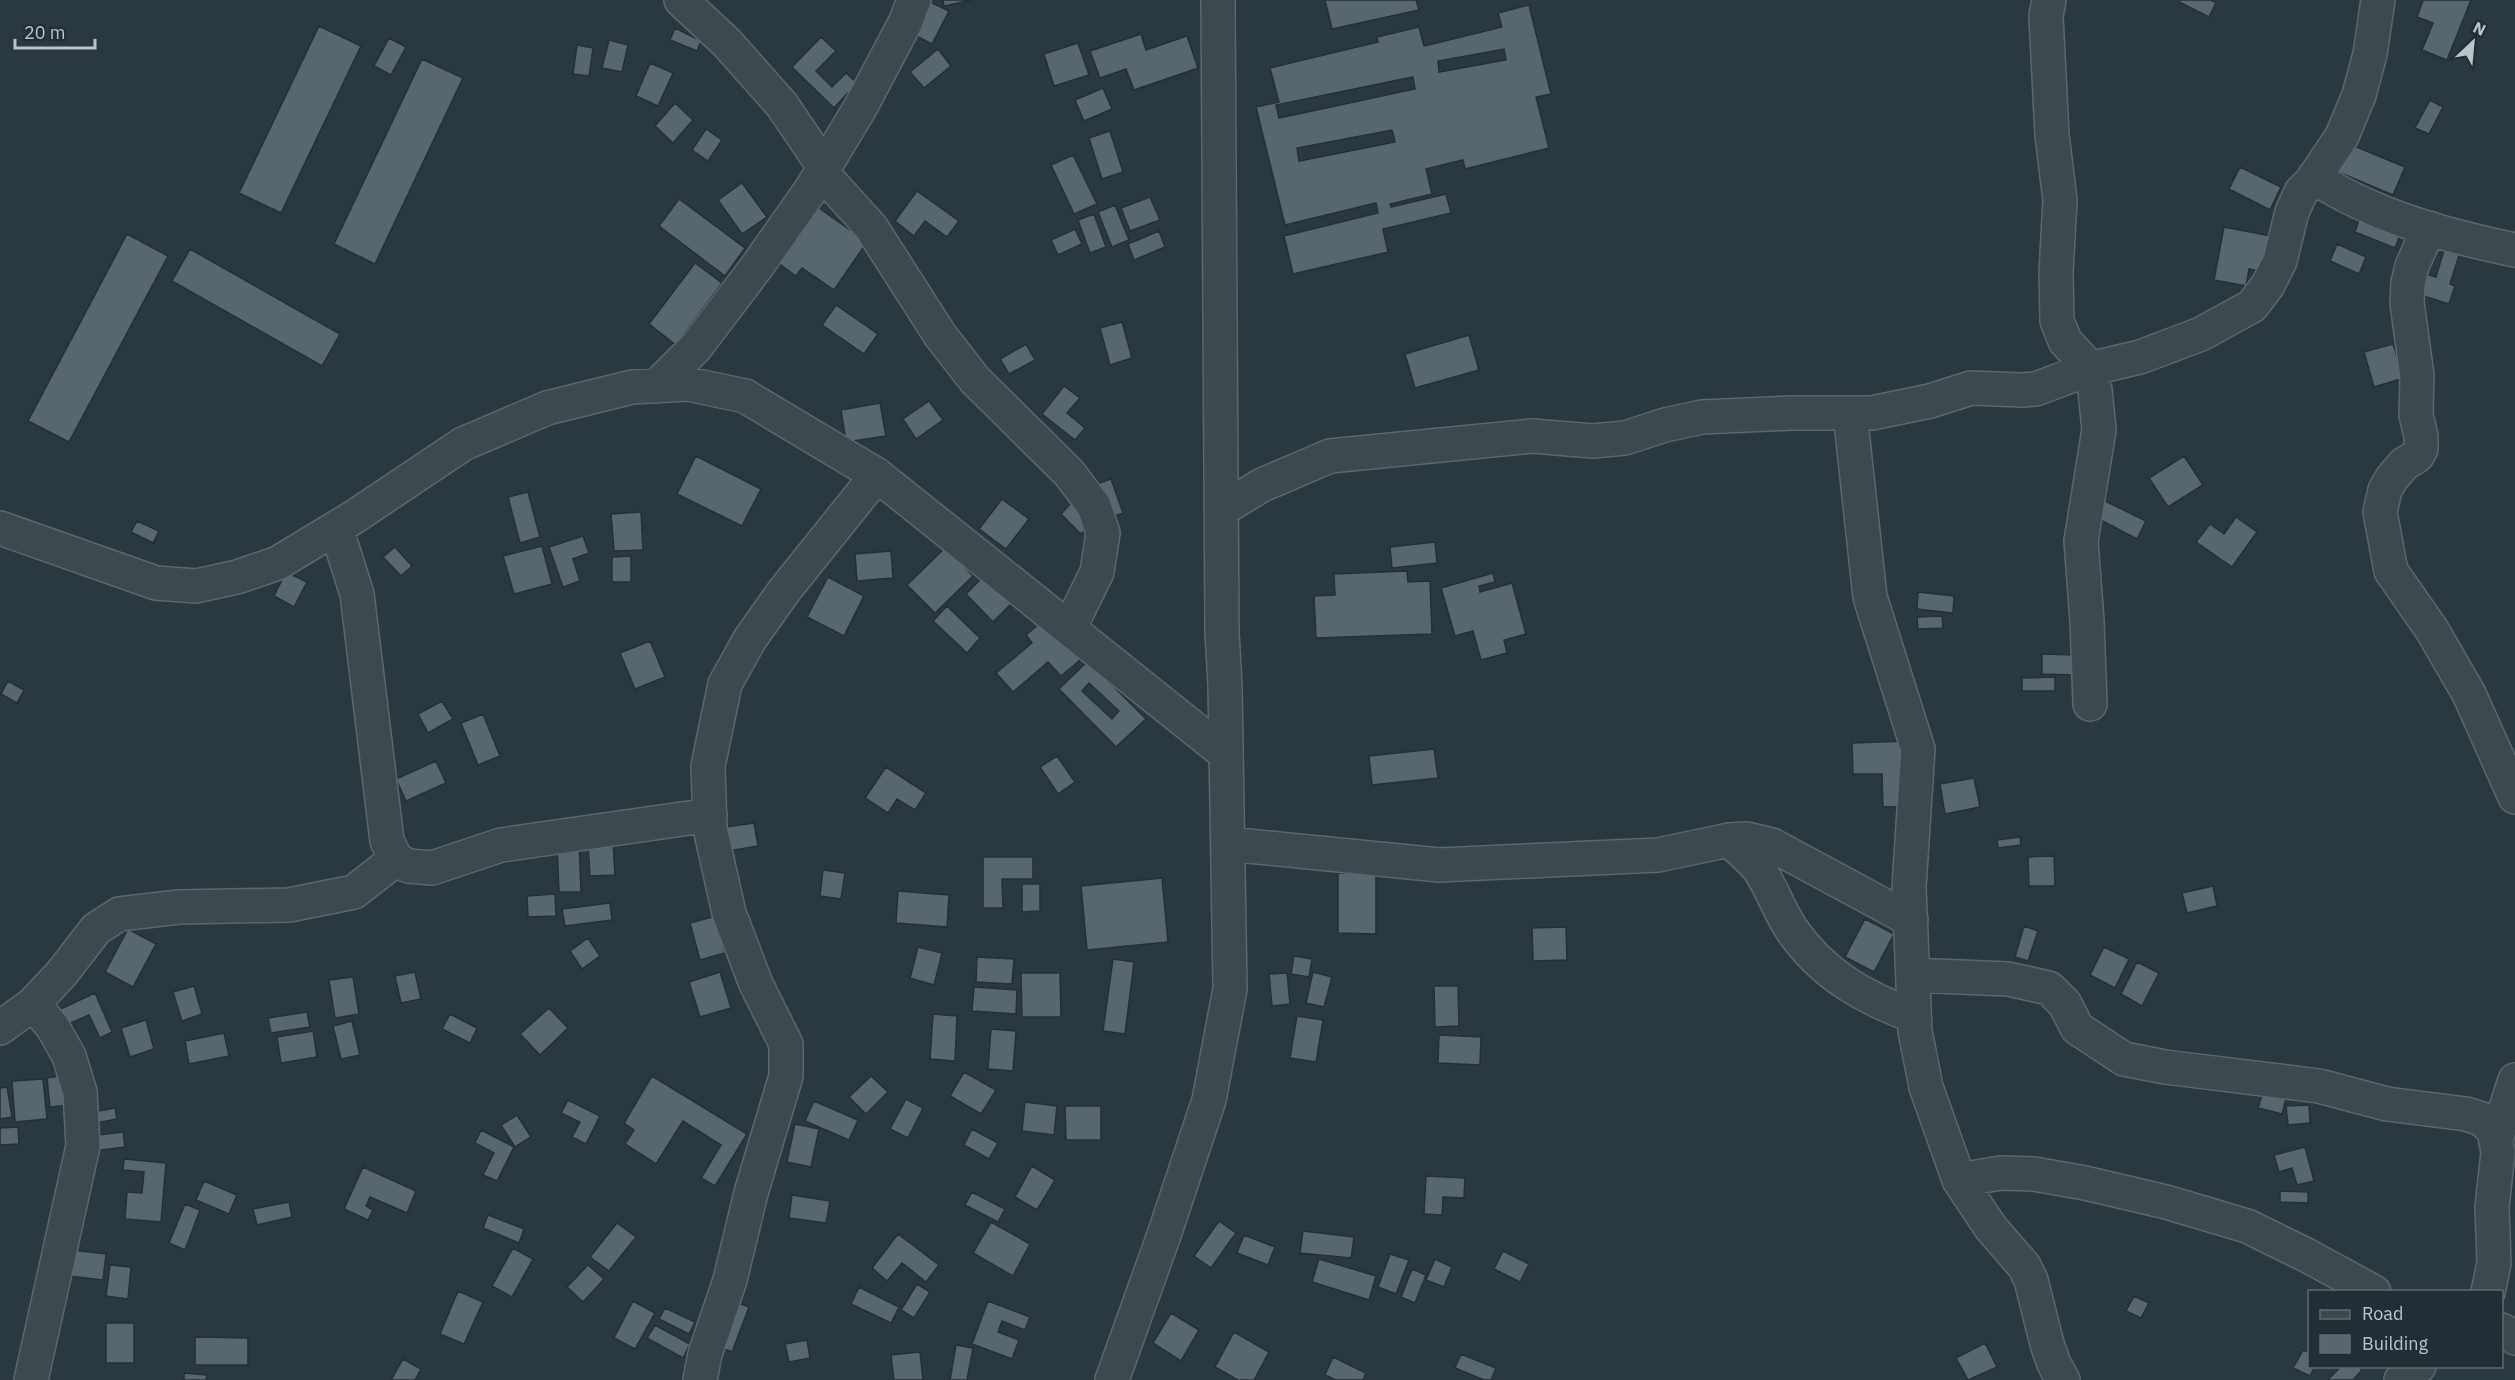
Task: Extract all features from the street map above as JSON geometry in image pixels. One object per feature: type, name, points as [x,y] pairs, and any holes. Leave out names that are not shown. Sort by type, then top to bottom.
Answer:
[{"type":"street","points":[[681,0],[727,44],[782,105],[823,169],[871,227],[940,335],[975,380],[1069,473],[1095,506],[1103,533],[1097,572],[1070,627]]},
{"type":"street","points":[[657,386],[696,347],[758,265],[823,169],[888,55],[914,0]]},
{"type":"street","points":[[1112,1380],[1209,1100],[1230,989],[1222,632],[1218,0]]},
{"type":"street","points":[[2049,0],[2046,16],[2052,135],[2060,200],[2056,273],[2057,321],[2065,341],[2089,369],[2096,390],[2100,430],[2080,541],[2087,621],[2090,704]]},
{"type":"street","points":[[1221,510],[1262,485],[1330,456],[1532,436],[1593,441],[1625,438],[1665,424],[1702,417],[1792,413],[1872,413],[1930,401],[1971,388],[2022,390],[2036,388],[2089,369],[2140,357],[2201,334],[2252,306],[2268,285],[2280,261],[2292,212],[2301,192],[2342,136],[2359,95],[2370,54],[2378,0]]},
{"type":"street","points":[[2314,177],[2338,192],[2404,220],[2469,241],[2515,250]]},
{"type":"street","points":[[2429,228],[2412,266],[2407,303],[2417,376],[2416,415],[2421,436],[2421,449],[2417,456],[2404,464],[2392,478],[2385,490],[2380,512],[2391,571],[2432,630],[2469,694],[2515,797]]},
{"type":"street","points":[[0,528],[156,583],[196,586],[237,578],[278,563],[336,528],[463,444],[547,408],[632,387],[688,384],[745,396],[876,474],[1226,754]]},
{"type":"street","points":[[1850,413],[1870,597],[1918,749],[1910,887],[1915,1031],[1926,1087],[1959,1180],[1991,1228],[2024,1266],[2031,1280],[2054,1365],[2063,1380]]},
{"type":"street","points":[[700,1380],[705,1354],[729,1280],[751,1193],[786,1076],[786,1044],[756,984],[729,913],[710,828],[708,766],[725,684],[750,639],[784,591],[876,474]]},
{"type":"street","points":[[336,528],[357,594],[387,841],[396,859],[408,866],[432,868],[501,845],[710,815]]},
{"type":"street","points":[[1228,844],[1439,865],[1658,855],[1729,840],[1747,839],[1772,845],[1911,920]]},
{"type":"street","points":[[1729,840],[1759,869],[1792,929],[1812,956],[1845,984],[1882,1004],[1914,1016]]},
{"type":"street","points":[[0,1028],[33,1004],[62,973],[96,929],[118,914],[179,907],[289,905],[354,892],[396,859]]},
{"type":"street","points":[[1913,975],[2008,979],[2049,987],[2065,1004],[2077,1028],[2124,1059],[2165,1067],[2319,1086],[2387,1104],[2466,1114],[2482,1119],[2494,1131],[2505,1120]]},
{"type":"street","points":[[31,1380],[83,1146],[80,1092],[69,1056],[52,1026],[33,1004]]},
{"type":"street","points":[[2488,1290],[2494,1263],[2492,1207],[2498,1152],[2515,1080]]},
{"type":"street","points":[[1959,1180],[2001,1173],[2034,1174],[2166,1202],[2247,1226],[2370,1290]]},
{"type":"street","points":[[2401,1380],[2416,1368]]},
{"type":"building","points":[[943,0],[972,0],[944,6]]},
{"type":"building","points":[[1325,0],[1416,0],[1419,10],[1332,29]]},
{"type":"building","points":[[2180,0],[2211,0],[2216,3],[2209,17],[2179,2]]},
{"type":"building","points":[[2423,0],[2471,0],[2447,60],[2422,50],[2433,23],[2417,17]]},
{"type":"building","points":[[928,1],[949,11],[932,44],[912,34]]},
{"type":"building","points":[[1529,5],[1551,94],[1536,97],[1549,148],[1465,169],[1463,160],[1426,169],[1432,194],[1390,204],[1391,207],[1446,194],[1451,213],[1383,229],[1388,252],[1293,274],[1284,236],[1378,213],[1376,203],[1285,225],[1256,107],[1279,102],[1270,68],[1378,42],[1377,37],[1419,27],[1424,46],[1502,27],[1498,13]],"holes":[[[1504,49],[1506,60],[1439,72],[1438,61]],[[1413,77],[1415,89],[1279,118],[1276,105]],[[1392,130],[1395,142],[1299,161],[1297,148]]]},
{"type":"building","points":[[319,26],[361,46],[281,213],[239,193]]},
{"type":"building","points":[[675,28],[701,41],[697,51],[670,40]]},
{"type":"building","points":[[1141,34],[1146,50],[1187,36],[1198,68],[1134,90],[1126,69],[1100,78],[1090,51]]},
{"type":"building","points":[[821,37],[836,51],[816,71],[832,87],[846,73],[857,83],[834,108],[792,67]]},
{"type":"building","points":[[389,38],[406,47],[391,75],[374,66]]},
{"type":"building","points":[[609,40],[628,45],[622,72],[602,68]]},
{"type":"building","points":[[1078,43],[1089,75],[1054,86],[1044,54]]},
{"type":"building","points":[[577,45],[593,48],[589,76],[573,74]]},
{"type":"building","points":[[938,49],[951,66],[924,88],[910,72]]},
{"type":"building","points":[[422,59],[463,78],[375,264],[334,244]]},
{"type":"building","points":[[650,63],[673,73],[658,106],[636,96]]},
{"type":"building","points":[[1103,88],[1112,109],[1084,121],[1075,100]]},
{"type":"building","points":[[2430,100],[2443,107],[2429,134],[2415,128]]},
{"type":"building","points":[[675,103],[693,120],[673,143],[655,126]]},
{"type":"building","points":[[706,129],[722,140],[708,161],[692,150]]},
{"type":"building","points":[[1110,131],[1123,172],[1102,179],[1089,138]]},
{"type":"building","points":[[2342,141],[2405,167],[2393,195],[2331,169]]},
{"type":"building","points":[[1073,155],[1097,204],[1074,214],[1051,165]]},
{"type":"building","points":[[2240,167],[2281,187],[2270,210],[2229,189]]},
{"type":"building","points":[[742,183],[767,217],[742,234],[718,200]]},
{"type":"building","points":[[917,191],[959,221],[947,237],[925,221],[914,236],[895,221]]},
{"type":"building","points":[[1150,197],[1160,220],[1130,231],[1121,208]]},
{"type":"building","points":[[679,199],[745,248],[725,276],[659,226]]},
{"type":"building","points":[[1115,205],[1129,240],[1112,247],[1098,212]]},
{"type":"building","points":[[816,206],[867,242],[834,290],[802,268],[796,276],[777,262]]},
{"type":"building","points":[[1094,214],[1106,247],[1090,253],[1078,220]]},
{"type":"building","points":[[2361,214],[2402,230],[2395,248],[2355,232]]},
{"type":"building","points":[[2224,227],[2276,237],[2269,273],[2249,269],[2246,286],[2214,280]]},
{"type":"building","points":[[1075,229],[1082,244],[1058,255],[1051,240]]},
{"type":"building","points":[[1159,231],[1165,247],[1134,260],[1128,244]]},
{"type":"building","points":[[127,234],[168,256],[69,442],[28,421]]},
{"type":"building","points":[[2337,244],[2366,257],[2359,274],[2330,261]]},
{"type":"building","points":[[2445,247],[2460,252],[2450,284],[2455,286],[2449,304],[2411,292],[2418,272],[2436,277]]},
{"type":"building","points":[[190,249],[340,334],[322,366],[172,281]]},
{"type":"building","points":[[695,263],[722,283],[676,345],[649,324]]},
{"type":"building","points":[[836,305],[878,334],[864,354],[822,325]]},
{"type":"building","points":[[1122,322],[1132,358],[1110,365],[1100,328]]},
{"type":"building","points":[[1469,335],[1479,370],[1415,388],[1405,354]]},
{"type":"building","points":[[1026,344],[1035,360],[1009,374],[1000,359]]},
{"type":"building","points":[[2393,344],[2404,378],[2374,387],[2364,352]]},
{"type":"building","points":[[1064,386],[1080,398],[1067,413],[1085,428],[1075,440],[1042,414]]},
{"type":"building","points":[[929,401],[943,420],[916,439],[903,419]]},
{"type":"building","points":[[880,403],[886,436],[846,442],[841,410]]},
{"type":"building","points":[[696,456],[761,489],[742,526],[677,494]]},
{"type":"building","points":[[2184,456],[2203,485],[2168,507],[2149,478]]},
{"type":"building","points":[[1111,479],[1123,513],[1106,519],[1094,485]]},
{"type":"building","points":[[528,492],[540,537],[520,543],[508,497]]},
{"type":"building","points":[[2099,498],[2146,521],[2137,539],[2091,515]]},
{"type":"building","points":[[1002,499],[1029,519],[1006,549],[979,529]]},
{"type":"building","points":[[1072,502],[1093,522],[1081,534],[1061,514]]},
{"type":"building","points":[[641,512],[643,550],[614,551],[611,514]]},
{"type":"building","points":[[2236,517],[2257,532],[2232,567],[2196,542],[2210,524],[2224,534]]},
{"type":"building","points":[[137,521],[159,531],[153,543],[131,532]]},
{"type":"building","points":[[583,536],[589,553],[573,559],[580,581],[563,587],[549,547]]},
{"type":"building","points":[[1435,542],[1437,563],[1392,568],[1390,547]]},
{"type":"building","points":[[542,546],[552,584],[514,594],[503,556]]},
{"type":"building","points":[[395,547],[412,566],[401,576],[383,557]]},
{"type":"building","points":[[946,547],[973,576],[935,613],[907,585]]},
{"type":"building","points":[[891,551],[893,578],[857,581],[855,554]]},
{"type":"building","points":[[631,556],[631,582],[612,582],[612,557]]},
{"type":"building","points":[[1407,571],[1408,582],[1430,581],[1432,634],[1316,638],[1314,596],[1335,595],[1334,574]]},
{"type":"building","points":[[286,572],[307,582],[294,607],[274,596]]},
{"type":"building","points":[[988,572],[1015,600],[993,622],[966,594]]},
{"type":"building","points":[[1493,573],[1495,582],[1479,586],[1480,592],[1512,583],[1526,634],[1504,640],[1507,653],[1481,660],[1473,631],[1455,636],[1441,588]]},
{"type":"building","points":[[828,577],[864,596],[844,636],[807,617]]},
{"type":"building","points":[[1918,592],[1954,596],[1953,613],[1917,609]]},
{"type":"building","points":[[947,606],[980,638],[967,653],[933,621]]},
{"type":"building","points":[[1942,616],[1943,628],[1918,629],[1917,617]]},
{"type":"building","points":[[1045,619],[1080,660],[1061,676],[1048,662],[1013,692],[996,673],[1032,643],[1026,635]]},
{"type":"building","points":[[650,641],[665,677],[635,689],[620,653]]},
{"type":"building","points":[[2042,654],[2074,655],[2074,675],[2042,674]]},
{"type":"building","points":[[1088,661],[1146,719],[1116,747],[1059,689]],"holes":[[[1089,683],[1119,711],[1112,719],[1082,691]]]},
{"type":"building","points":[[2055,677],[2055,691],[2022,691],[2022,678]]},
{"type":"building","points":[[8,681],[24,690],[17,703],[1,694]]},
{"type":"building","points":[[442,701],[453,719],[428,733],[418,714]]},
{"type":"building","points":[[483,714],[500,756],[478,765],[461,723]]},
{"type":"building","points":[[1909,741],[1911,806],[1883,807],[1882,774],[1853,774],[1852,743]]},
{"type":"building","points":[[1434,749],[1438,778],[1372,785],[1369,756]]},
{"type":"building","points":[[1057,756],[1075,782],[1058,794],[1040,767]]},
{"type":"building","points":[[436,761],[446,783],[406,801],[396,779]]},
{"type":"building","points":[[886,767],[926,793],[915,810],[897,799],[888,813],[865,798]]},
{"type":"building","points":[[1974,778],[1980,807],[1945,814],[1940,784]]},
{"type":"building","points":[[754,823],[758,846],[722,852],[719,828]]},
{"type":"building","points":[[2020,837],[2021,845],[1998,848],[1997,840]]},
{"type":"building","points":[[613,842],[615,875],[590,876],[588,843]]},
{"type":"building","points":[[579,843],[581,892],[559,892],[557,844]]},
{"type":"building","points":[[2054,856],[2055,886],[2029,886],[2028,857]]},
{"type":"building","points":[[983,857],[1033,857],[1033,879],[1002,879],[1003,908],[983,908]]},
{"type":"building","points":[[823,870],[845,873],[841,899],[820,896]]},
{"type":"building","points":[[1338,873],[1376,874],[1376,934],[1338,933]]},
{"type":"building","points":[[1162,878],[1168,942],[1087,950],[1081,886]]},
{"type":"building","points":[[1022,884],[1040,884],[1040,911],[1022,912]]},
{"type":"building","points":[[2213,886],[2217,906],[2187,913],[2182,893]]},
{"type":"building","points":[[898,891],[949,895],[947,927],[896,923]]},
{"type":"building","points":[[555,894],[556,916],[528,917],[527,896]]},
{"type":"building","points":[[610,903],[612,920],[565,926],[562,909]]},
{"type":"building","points":[[716,916],[725,953],[700,960],[690,923]]},
{"type":"building","points":[[1865,919],[1894,934],[1874,972],[1845,957]]},
{"type":"building","points":[[2024,926],[2038,931],[2028,961],[2015,957]]},
{"type":"building","points":[[1566,927],[1567,960],[1533,961],[1532,928]]},
{"type":"building","points":[[128,929],[156,944],[133,987],[105,972]]},
{"type":"building","points":[[588,938],[600,956],[582,969],[570,951]]},
{"type":"building","points":[[918,947],[942,953],[934,985],[910,978]]},
{"type":"building","points":[[2104,947],[2129,959],[2115,988],[2090,975]]},
{"type":"building","points":[[1294,956],[1312,959],[1309,977],[1291,974]]},
{"type":"building","points":[[977,957],[1014,959],[1012,984],[976,982]]},
{"type":"building","points":[[1113,959],[1134,962],[1125,1034],[1103,1031]]},
{"type":"building","points":[[2137,962],[2159,973],[2142,1006],[2121,994]]},
{"type":"building","points":[[415,972],[421,999],[401,1003],[395,976]]},
{"type":"building","points":[[720,972],[731,1008],[700,1017],[689,982]]},
{"type":"building","points":[[1313,972],[1332,977],[1324,1007],[1306,1003]]},
{"type":"building","points":[[1021,973],[1060,973],[1061,1017],[1022,1017]]},
{"type":"building","points":[[1287,973],[1290,1004],[1272,1006],[1269,974]]},
{"type":"building","points":[[353,977],[359,1014],[335,1018],[329,980]]},
{"type":"building","points":[[194,986],[202,1014],[182,1021],[173,992]]},
{"type":"building","points":[[1434,986],[1458,986],[1459,1026],[1435,1027]]},
{"type":"building","points":[[974,987],[1017,990],[1016,1014],[972,1011]]},
{"type":"building","points":[[95,993],[112,1032],[100,1038],[89,1015],[59,1028],[52,1013]]},
{"type":"building","points":[[549,1008],[568,1028],[540,1055],[520,1034]]},
{"type":"building","points":[[307,1012],[310,1027],[271,1033],[268,1018]]},
{"type":"building","points":[[450,1014],[477,1028],[470,1043],[442,1029]]},
{"type":"building","points":[[933,1014],[957,1016],[955,1061],[930,1059]]},
{"type":"building","points":[[1297,1016],[1323,1020],[1316,1062],[1290,1058]]},
{"type":"building","points":[[146,1020],[154,1049],[130,1057],[121,1028]]},
{"type":"building","points":[[352,1021],[360,1055],[341,1059],[333,1026]]},
{"type":"building","points":[[991,1029],[1016,1031],[1013,1071],[988,1069]]},
{"type":"building","points":[[313,1031],[317,1057],[281,1063],[277,1037]]},
{"type":"building","points":[[224,1033],[229,1056],[189,1064],[185,1041]]},
{"type":"building","points":[[1439,1035],[1481,1037],[1480,1065],[1438,1063]]},
{"type":"building","points":[[964,1072],[996,1090],[981,1114],[950,1096]]},
{"type":"building","points":[[68,1075],[71,1105],[50,1107],[47,1078]]},
{"type":"building","points":[[652,1076],[747,1134],[715,1186],[701,1178],[721,1145],[683,1121],[656,1164],[625,1144],[634,1130],[624,1123]]},
{"type":"building","points":[[871,1076],[888,1092],[866,1114],[849,1097]]},
{"type":"building","points":[[43,1079],[47,1119],[15,1122],[12,1081]]},
{"type":"building","points":[[7,1087],[12,1117],[0,1119],[0,1088]]},
{"type":"building","points":[[2263,1092],[2286,1099],[2282,1114],[2258,1108]]},
{"type":"building","points":[[906,1099],[923,1108],[908,1138],[890,1129]]},
{"type":"building","points":[[568,1100],[600,1116],[586,1144],[572,1137],[580,1122],[561,1113]]},
{"type":"building","points":[[814,1101],[858,1120],[849,1140],[805,1121]]},
{"type":"building","points":[[1025,1102],[1057,1106],[1054,1135],[1022,1131]]},
{"type":"building","points":[[2309,1105],[2310,1123],[2288,1125],[2286,1106]]},
{"type":"building","points":[[1065,1106],[1101,1106],[1101,1140],[1066,1140]]},
{"type":"building","points":[[115,1108],[117,1119],[85,1125],[83,1114]]},
{"type":"building","points":[[517,1115],[531,1137],[515,1147],[501,1125]]},
{"type":"building","points":[[795,1124],[819,1129],[811,1167],[787,1162]]},
{"type":"building","points":[[18,1127],[19,1144],[0,1145],[0,1128]]},
{"type":"building","points":[[972,1129],[998,1143],[989,1159],[964,1145]]},
{"type":"building","points":[[481,1130],[514,1147],[497,1181],[483,1175],[494,1153],[475,1143]]},
{"type":"building","points":[[123,1132],[125,1147],[93,1151],[90,1136]]},
{"type":"building","points":[[2305,1147],[2314,1181],[2297,1185],[2292,1168],[2279,1172],[2274,1155]]},
{"type":"building","points":[[124,1159],[166,1163],[161,1222],[125,1219],[127,1192],[142,1193],[144,1172],[123,1170]]},
{"type":"building","points":[[1032,1166],[1055,1180],[1037,1210],[1015,1197]]},
{"type":"building","points":[[363,1167],[416,1191],[407,1213],[370,1197],[366,1206],[373,1210],[368,1220],[344,1209]]},
{"type":"building","points":[[1426,1176],[1465,1178],[1464,1198],[1443,1197],[1442,1215],[1424,1214]]},
{"type":"building","points":[[204,1181],[237,1195],[229,1214],[196,1200]]},
{"type":"building","points":[[2280,1191],[2308,1192],[2308,1203],[2280,1202]]},
{"type":"building","points":[[972,1192],[1005,1209],[998,1222],[965,1205]]},
{"type":"building","points":[[792,1195],[830,1201],[826,1223],[789,1218]]},
{"type":"building","points":[[289,1202],[292,1217],[257,1225],[253,1209]]},
{"type":"building","points":[[185,1204],[200,1210],[185,1250],[169,1243]]},
{"type":"building","points":[[488,1215],[524,1229],[519,1243],[483,1228]]},
{"type":"building","points":[[1219,1221],[1236,1233],[1211,1268],[1194,1256]]},
{"type":"building","points":[[991,1222],[1030,1244],[1013,1276],[973,1253]]},
{"type":"building","points":[[617,1223],[636,1237],[609,1271],[590,1257]]},
{"type":"building","points":[[1303,1231],[1354,1237],[1351,1258],[1300,1253]]},
{"type":"building","points":[[898,1234],[939,1265],[926,1282],[902,1263],[887,1281],[872,1268]]},
{"type":"building","points":[[1244,1235],[1275,1247],[1268,1265],[1237,1253]]},
{"type":"building","points":[[513,1248],[533,1259],[512,1297],[492,1286]]},
{"type":"building","points":[[64,1249],[106,1254],[103,1280],[61,1275]]},
{"type":"building","points":[[1503,1251],[1529,1264],[1520,1282],[1494,1269]]},
{"type":"building","points":[[1390,1254],[1409,1260],[1396,1294],[1378,1287]]},
{"type":"building","points":[[1319,1259],[1376,1276],[1369,1300],[1312,1282]]},
{"type":"building","points":[[1435,1259],[1452,1267],[1444,1287],[1426,1280]]},
{"type":"building","points":[[110,1265],[131,1267],[128,1299],[106,1296]]},
{"type":"building","points":[[588,1265],[604,1279],[583,1302],[567,1287]]},
{"type":"building","points":[[1412,1269],[1426,1275],[1415,1303],[1401,1297]]},
{"type":"building","points":[[917,1284],[930,1292],[914,1318],[901,1310]]},
{"type":"building","points":[[859,1287],[899,1307],[891,1323],[851,1304]]},
{"type":"building","points":[[458,1291],[483,1302],[464,1344],[440,1334]]},
{"type":"building","points":[[2134,1296],[2149,1303],[2141,1318],[2126,1311]]},
{"type":"building","points":[[726,1298],[749,1307],[732,1352],[710,1343]]},
{"type":"building","points":[[633,1301],[655,1313],[635,1349],[614,1338]]},
{"type":"building","points":[[988,1301],[1030,1317],[1025,1330],[1002,1321],[998,1332],[1019,1340],[1012,1359],[972,1344]]},
{"type":"building","points":[[665,1308],[695,1322],[689,1334],[659,1319]]},
{"type":"building","points":[[1171,1313],[1199,1330],[1181,1361],[1153,1343]]},
{"type":"building","points":[[106,1323],[134,1323],[134,1363],[106,1363]]},
{"type":"building","points":[[655,1325],[690,1344],[683,1358],[647,1338]]},
{"type":"building","points":[[1234,1332],[1269,1352],[1254,1380],[1238,1380],[1215,1367]]},
{"type":"building","points":[[195,1337],[248,1338],[248,1365],[195,1365]]},
{"type":"building","points":[[807,1340],[810,1358],[789,1362],[785,1344]]},
{"type":"building","points":[[1985,1343],[1997,1367],[1968,1380],[1956,1358]]},
{"type":"building","points":[[956,1345],[973,1348],[967,1380],[950,1380]]},
{"type":"building","points":[[2303,1350],[2308,1352],[2308,1368],[2314,1368],[2310,1376],[2293,1368]]},
{"type":"building","points":[[920,1352],[923,1380],[894,1380],[891,1355]]},
{"type":"building","points":[[1461,1354],[1496,1368],[1491,1380],[1484,1380],[1455,1368]]},
{"type":"building","points":[[1333,1357],[1366,1373],[1363,1380],[1336,1380],[1325,1375]]},
{"type":"building","points":[[403,1359],[421,1369],[415,1380],[391,1380]]},
{"type":"building","points":[[2339,1368],[2362,1370],[2353,1380],[2328,1380]]},
{"type":"building","points":[[184,1373],[207,1375],[206,1380],[184,1380]]}]
